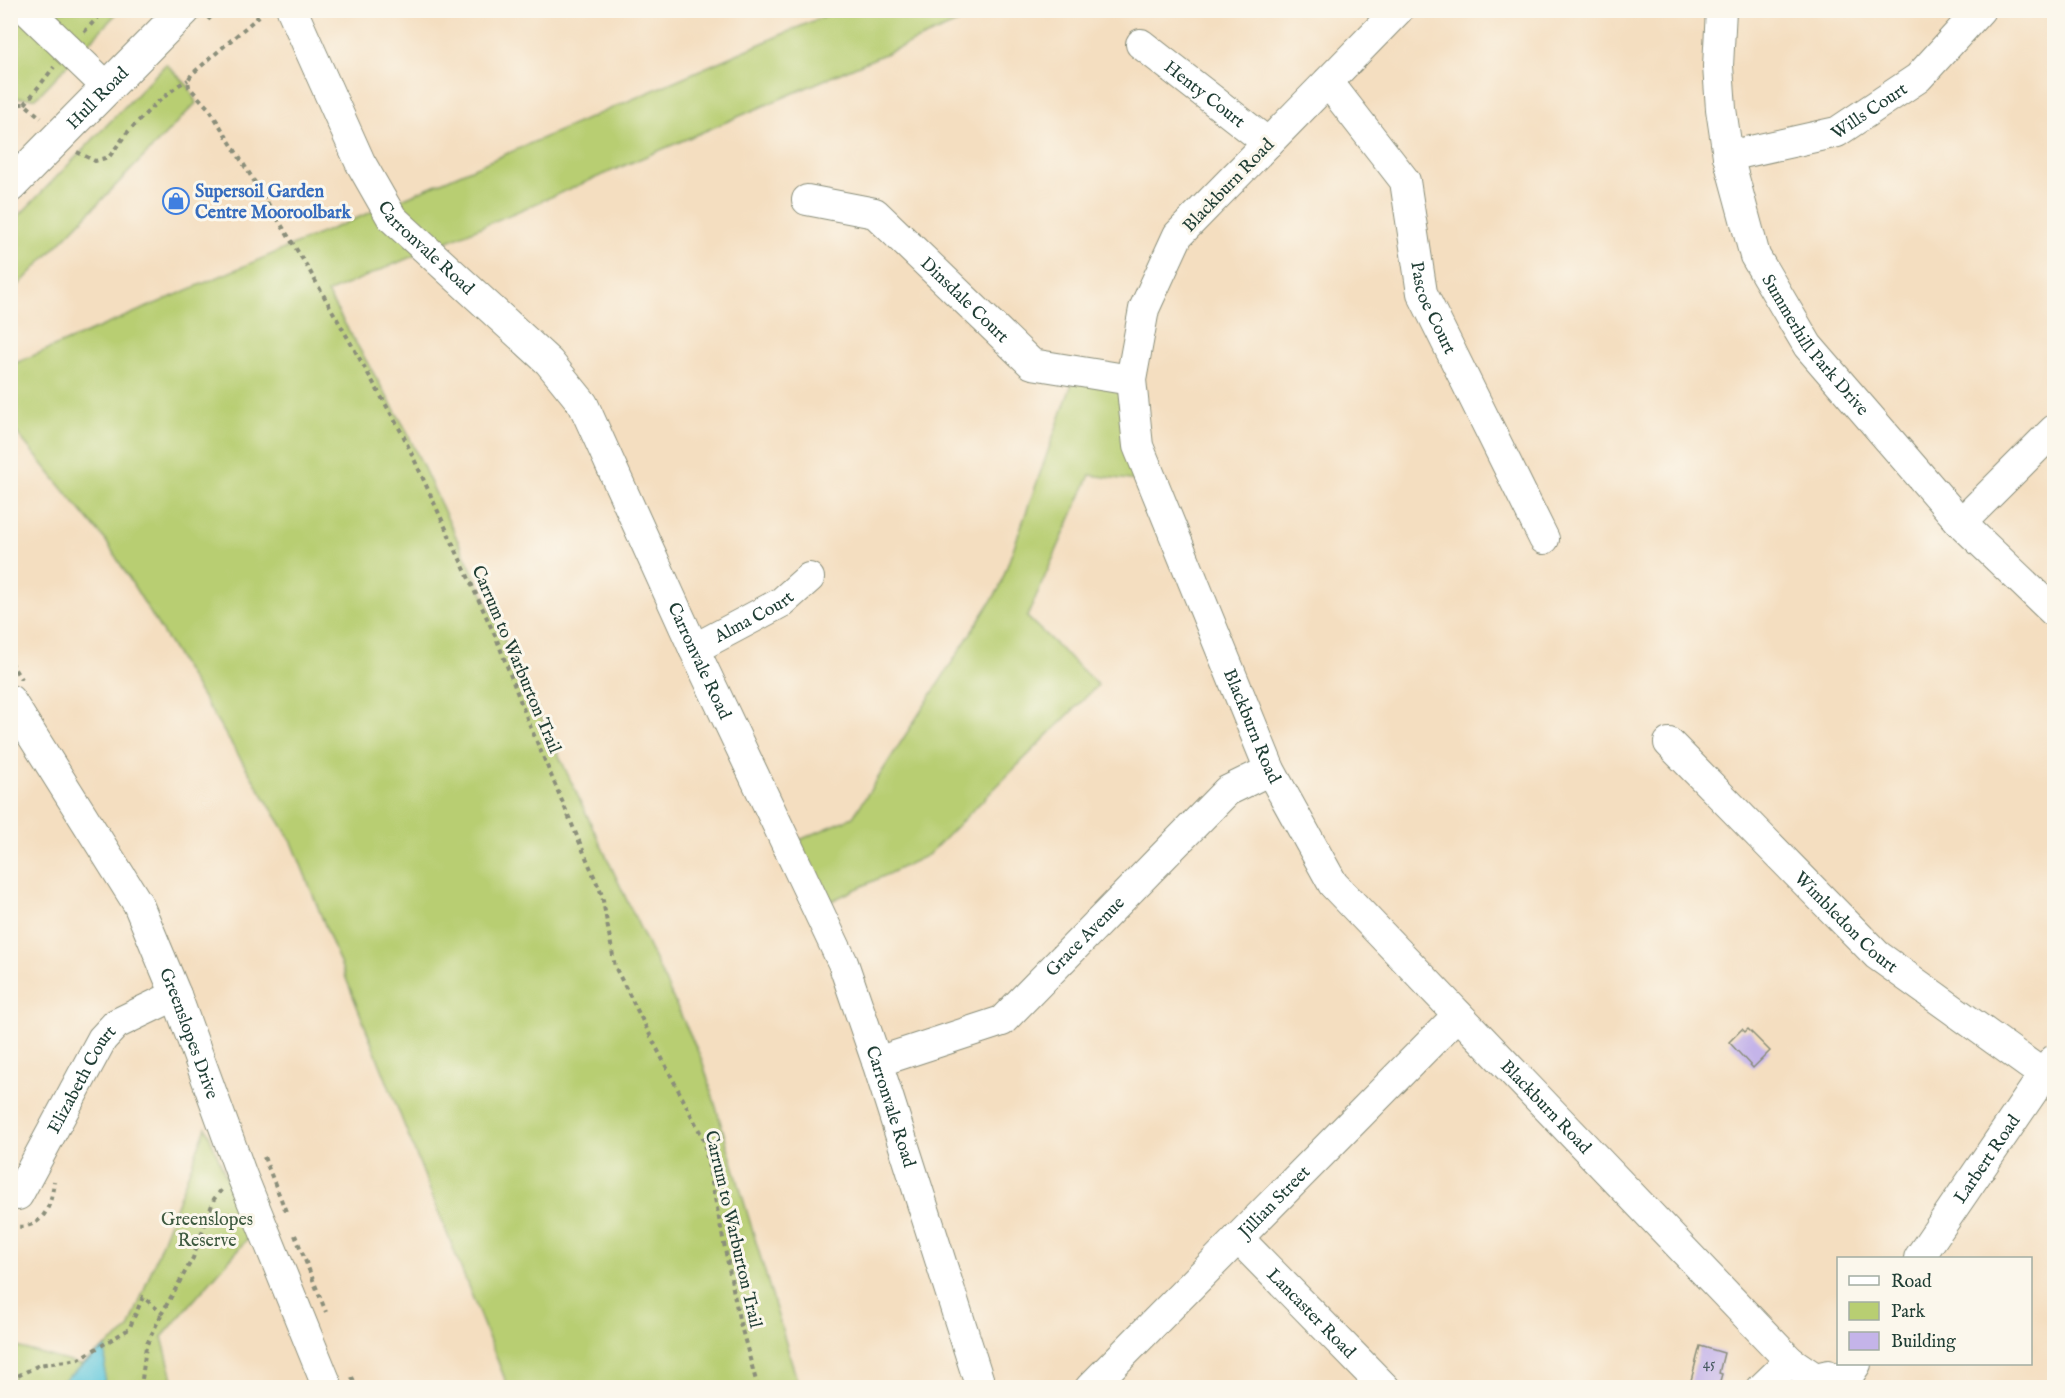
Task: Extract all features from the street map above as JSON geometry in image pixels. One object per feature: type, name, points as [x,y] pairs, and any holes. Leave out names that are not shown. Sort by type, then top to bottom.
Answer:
[{"type":"main road","name":"Hull Road","points":[[10,186],[184,10]]},
{"type":"street","points":[[27,10],[108,88]]},
{"type":"street","name":"Carronvale Road","points":[[292,10],[360,162],[392,218],[549,362],[583,404],[694,649],[843,963],[981,1388]]},
{"type":"street","name":"Blackburn Road","points":[[1398,10],[1178,235],[1144,309],[1131,380],[1138,446],[1270,770],[1333,884],[1790,1361],[1822,1379]]},
{"type":"street","name":"Summerhill Park Drive","points":[[1721,10],[1718,66],[1721,109],[1728,156],[1755,256],[1808,346],[1961,523],[2055,612]]},
{"type":"street","name":"Wills Court","points":[[1728,156],[1837,132],[1918,78],[1980,10]]},
{"type":"street","name":"Henty Court","points":[[1141,44],[1268,143]]},
{"type":"street","name":"Pascoe Court","points":[[1328,82],[1405,181],[1422,293],[1544,539]]},
{"type":"street","name":"Dinsdale Court","points":[[807,200],[875,213],[1032,364],[1131,380]]},
{"type":"street","points":[[1961,523],[2055,430]]},
{"type":"street","name":"Alma Court","points":[[694,649],[782,602],[809,578]]},
{"type":"street","name":"Greenslopes Drive","points":[[10,700],[138,904],[176,995],[242,1176],[328,1388]]},
{"type":"street","name":"Wimbledon Court","points":[[1669,743],[1877,955],[2049,1067]]},
{"type":"street","name":"Grace Avenue","points":[[877,1062],[1002,1021],[1227,791],[1270,770]]},
{"type":"street","name":"Elizabeth Court","points":[[18,1195],[102,1039],[116,1024],[176,995]]},
{"type":"street","name":"Jillian Street","points":[[1090,1388],[1458,1015]]},
{"type":"street","name":"Larbert Road","points":[[1920,1257],[2049,1067]]},
{"type":"street","name":"Lancaster Road","points":[[1238,1238],[1385,1388]]},
{"type":"street","points":[[1762,1388],[1790,1361]]},
{"type":"street","points":[[1822,1379],[1854,1365]]},
{"type":"path","name":"Carrum to Warburton Trail","points":[[266,10],[192,74],[188,80],[189,87],[210,110],[309,268],[391,414],[408,446],[497,640],[528,721],[602,895],[615,967],[703,1138],[739,1319],[758,1388]]},
{"type":"path","points":[[10,1226],[25,1227],[36,1222],[45,1214],[50,1204],[55,1173]]},
{"type":"path","points":[[141,1388],[146,1346],[193,1258],[214,1199],[224,1186],[242,1176]]},
{"type":"path","points":[[10,1380],[39,1365],[79,1359],[129,1329],[143,1297],[162,1313]]},
{"type":"green space","points":[[10,11],[119,11],[36,98],[11,98]]},
{"type":"green space","points":[[836,11],[985,11],[327,293],[404,426],[702,1060],[799,1387],[508,1387],[292,842],[106,541],[11,427],[11,365]]},
{"type":"green space","points":[[166,64],[189,87],[196,103],[11,293],[11,224]]},
{"type":"green space","points":[[1075,375],[1128,383],[1145,482],[1090,475],[1027,617],[1098,685],[928,855],[825,904],[795,842],[853,817],[999,589]]},
{"type":"green space","name":"Greenslopes Reserve","points":[[206,1127],[250,1236],[162,1337],[175,1387],[11,1387],[10,1345],[81,1365],[129,1329]]},
{"type":"water","points":[[106,1347],[104,1387],[55,1387]]},
{"type":"building","points":[[1742,1029],[1745,1032],[1748,1029],[1770,1051],[1753,1068],[1729,1042]]},
{"type":"building","points":[[1700,1346],[1724,1353],[1718,1388],[1689,1388]]},
{"type":"place","name":"Supersoil Garden Centre Mooroolbark","points":[[176,201]]}]
